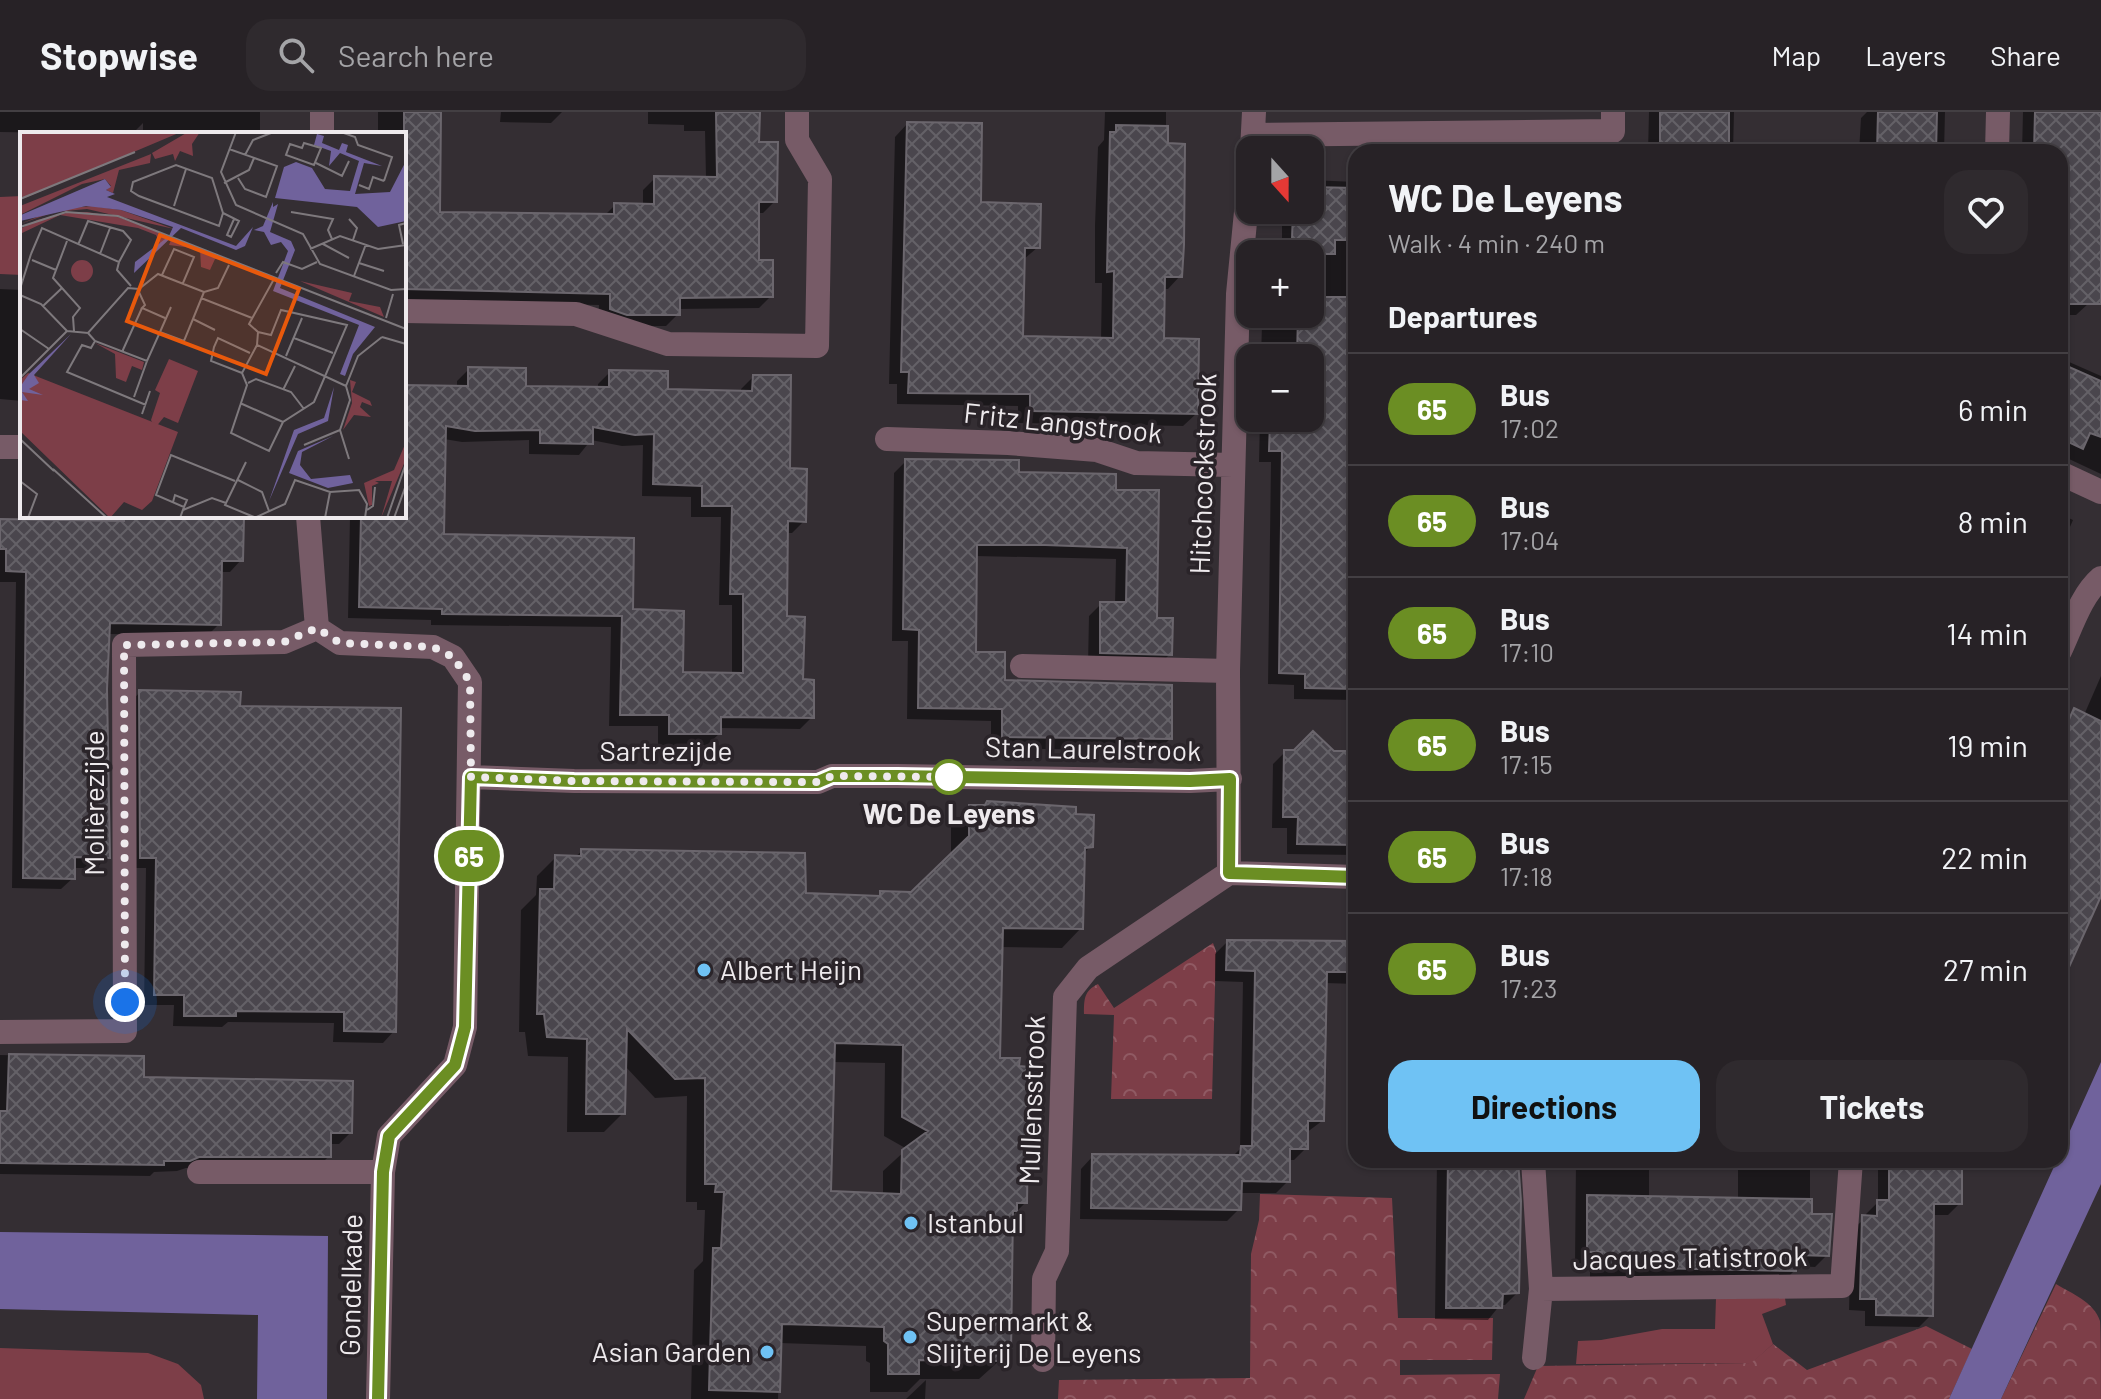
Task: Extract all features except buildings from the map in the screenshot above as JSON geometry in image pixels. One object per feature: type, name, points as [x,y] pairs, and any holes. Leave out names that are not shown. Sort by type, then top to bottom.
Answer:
[{"type":"street","points":[[406,311],[576,314],[668,344],[817,346],[820,179],[797,140],[797,112]]},
{"type":"street","points":[[1997,144],[1998,112]]},
{"type":"street","points":[[1253,132],[1613,132]]},
{"type":"street","name":"Hitchcockstrook","points":[[1229,873],[1228,671],[1233,465],[1238,294],[1245,224]]},
{"type":"street","name":"Fritz Langstrook","points":[[887,439],[1097,450],[1136,463],[1233,465]]},
{"type":"street","points":[[2068,477],[2101,492]]},
{"type":"street","points":[[199,1172],[383,1172],[389,1136],[455,1065],[465,1027],[470,682],[453,657],[433,647],[340,643],[317,628],[308,518]]},
{"type":"street","points":[[2068,634],[2081,606],[2101,578]]},
{"type":"street","name":"Molièrezijde","points":[[0,1032],[125,1031],[124,645],[284,642],[317,628]]},
{"type":"street","points":[[1022,666],[1228,671]]},
{"type":"street","name":"Sartrezijde","points":[[471,777],[574,781],[818,782],[832,776],[860,776]]},
{"type":"street","name":"Stan Laurelstrook","points":[[860,776],[1230,779]]},
{"type":"street","points":[[1229,873],[1348,877]]},
{"type":"street","name":"Mullensstrook","points":[[1043,1360],[1044,1279],[1057,1251],[1065,997],[1088,968],[1229,873]]},
{"type":"street","name":"Jacques Tatistrook","points":[[1533,1168],[1541,1289],[1842,1286],[1850,1168]]},
{"type":"street","name":"Gondelkade","points":[[378,1399],[383,1172]]},
{"type":"street","points":[[1534,1358],[1541,1289]]},
{"type":"green space","points":[[20,196],[20,275],[0,274],[0,197]]},
{"type":"green space","points":[[1213,943],[1216,951],[1212,1099],[1111,1099],[1114,1015],[1084,1014],[1087,993],[1098,984],[1114,1008]]},
{"type":"green space","points":[[1260,1194],[1392,1198],[1398,1318],[1493,1318],[1492,1360],[1400,1360],[1400,1375],[1500,1374],[1498,1399],[1058,1399],[1059,1380],[1250,1378],[1251,1254],[1259,1220]]},
{"type":"green space","points":[[2056,1284],[2093,1308],[2100,1321],[2101,1399],[2001,1399]]},
{"type":"green space","points":[[1716,1298],[1785,1298],[1786,1305],[1762,1314],[1773,1344],[1752,1363],[1576,1364],[1578,1341],[1662,1329],[1715,1329]]},
{"type":"green space","points":[[1926,1326],[1972,1349],[1949,1399],[1524,1399],[1538,1366],[1751,1363],[1773,1344],[1807,1370]]},
{"type":"green space","points":[[0,1348],[148,1353],[178,1364],[201,1385],[204,1399],[0,1399]]},
{"type":"shaded area","points":[[2101,1062],[2101,1184],[2001,1399],[1949,1399],[2053,1168],[2068,1168],[2068,1135]]},
{"type":"shaded area","points":[[0,1232],[328,1236],[327,1399],[257,1399],[258,1315],[0,1309]]},
{"type":"bus line","name":"65","points":[[378,1399],[383,1172],[389,1136],[455,1065],[465,1027],[471,777],[574,781],[818,782],[832,776],[1230,779],[1229,873],[1348,877]]},
{"type":"place","name":"WC De Leyens","points":[[949,777]]},
{"type":"place","name":"Albert Heijn","points":[[704,970]]},
{"type":"place","name":"Istanbul","points":[[911,1223]]},
{"type":"place","name":"Supermarkt & Slijterij De Leyens","points":[[910,1337]]},
{"type":"place","name":"Asian Garden","points":[[767,1352]]},
{"type":"route","points":[[125,1002],[124,645],[284,642],[317,628],[340,643],[433,647],[453,657],[470,682],[471,777],[788,782],[818,782],[832,776],[954,777],[949,777]]}]
